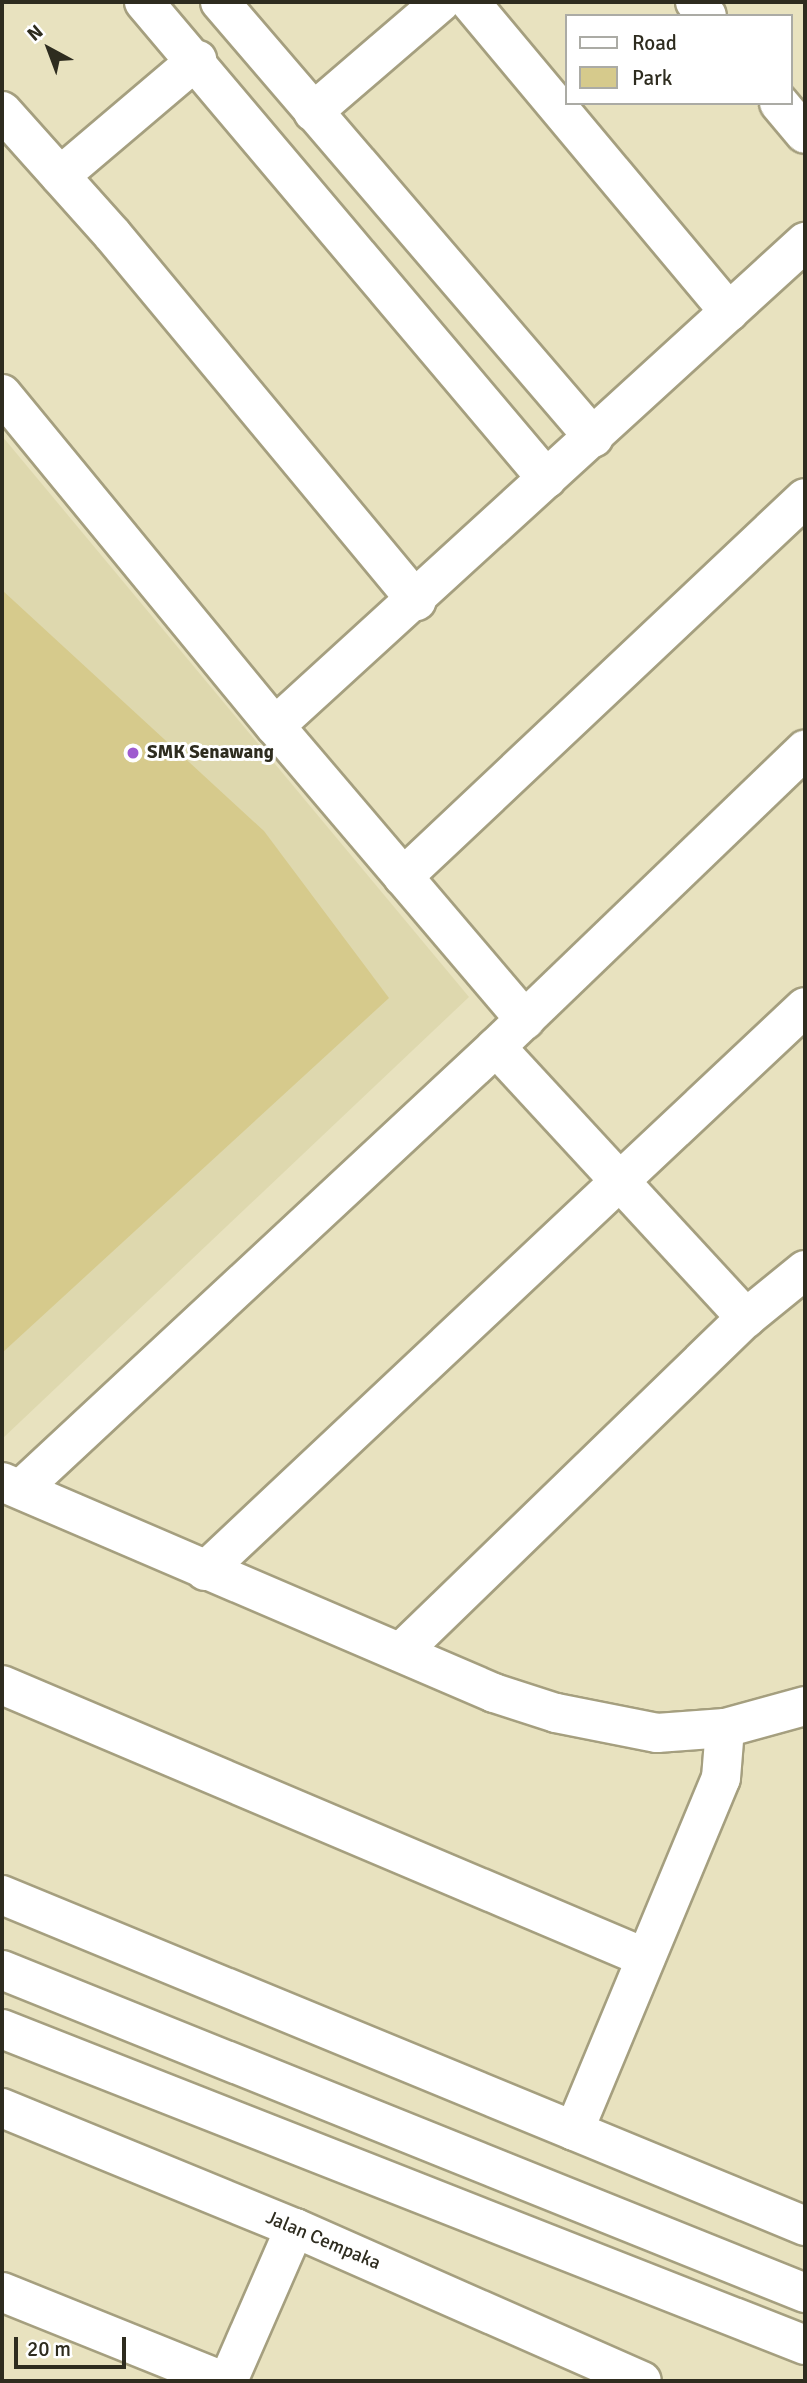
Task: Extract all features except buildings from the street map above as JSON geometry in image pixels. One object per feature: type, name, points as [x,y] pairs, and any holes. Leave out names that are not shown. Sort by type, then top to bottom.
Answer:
[{"type":"street","points":[[145,2],[197,60],[547,479]]},
{"type":"street","points":[[220,2],[594,438]]},
{"type":"street","points":[[313,113],[441,2]]},
{"type":"street","points":[[470,2],[729,312]]},
{"type":"street","points":[[60,176],[197,60]]},
{"type":"street","points":[[781,105],[805,134]]},
{"type":"street","points":[[2,111],[60,176],[417,601]]},
{"type":"street","points":[[275,726],[417,601],[805,242]]},
{"type":"street","points":[[2,394],[275,726],[525,1020]]},
{"type":"street","points":[[403,877],[805,498]]},
{"type":"street","points":[[805,750],[496,1047],[11,1486],[494,1693],[589,1721],[657,1732],[725,1728],[805,1706]]},
{"type":"street","points":[[205,1571],[805,1007]]},
{"type":"street","points":[[496,1047],[746,1318]]},
{"type":"street","points":[[401,1652],[746,1318],[805,1270]]},
{"type":"street","points":[[2,1685],[646,1958]]},
{"type":"street","points":[[574,2131],[721,1778],[725,1728]]},
{"type":"street","points":[[2,1895],[805,2226]]},
{"type":"street","points":[[2,1970],[805,2293]]},
{"type":"street","points":[[2,2029],[805,2345]]},
{"type":"street","name":"Jalan Cempaka","points":[[2,2108],[295,2228],[642,2381]]},
{"type":"street","points":[[2,2292],[226,2381],[295,2228]]},
{"type":"shaded area","name":"SMK Senawang","points":[[2,436],[469,997],[2,1439]]},
{"type":"green space","name":"SMK Senawang","points":[[2,590],[264,831],[389,998],[2,1353]]},
{"type":"place","name":"SMK Senawang","points":[[133,753]]}]
